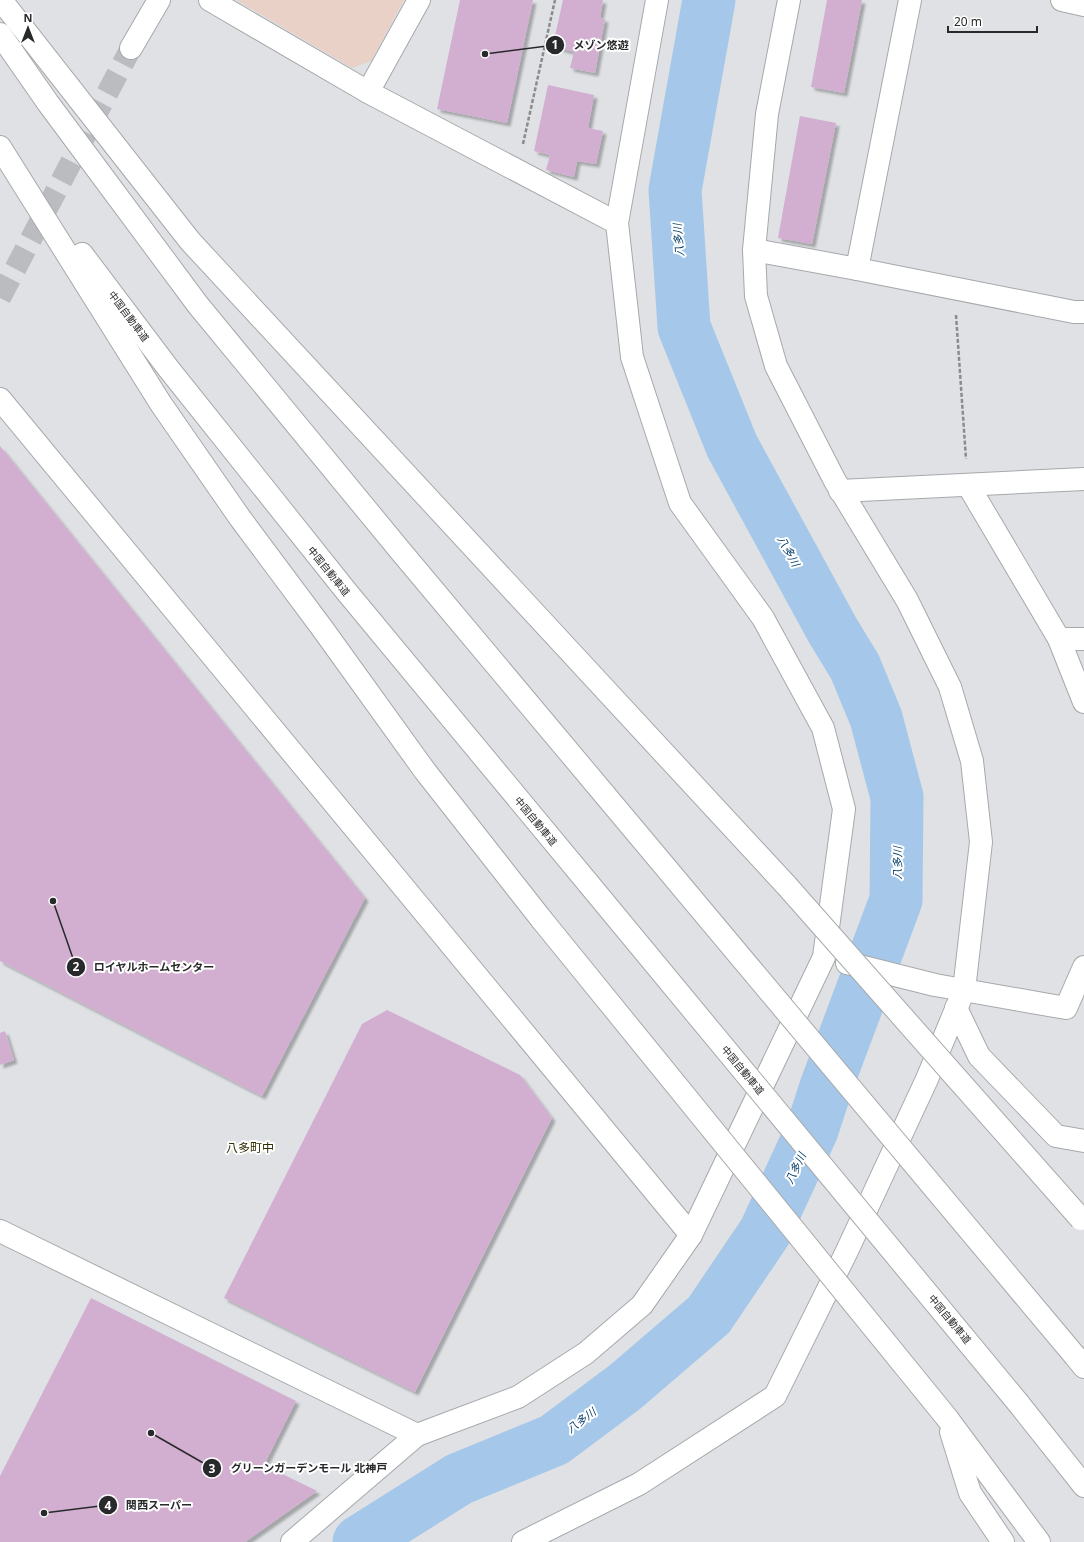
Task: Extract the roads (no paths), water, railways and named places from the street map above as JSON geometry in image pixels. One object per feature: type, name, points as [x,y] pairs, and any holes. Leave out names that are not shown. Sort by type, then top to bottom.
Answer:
[{"type":"main road","points":[[1,0],[190,241],[787,886],[1083,1221]]},
{"type":"main road","points":[[131,48],[159,0]]},
{"type":"main road","points":[[210,0],[368,92],[617,223]]},
{"type":"main road","points":[[368,92],[419,0]]},
{"type":"main road","points":[[292,1542],[417,1435],[518,1397],[586,1353],[642,1305],[691,1235],[824,957],[844,809],[823,728],[763,618],[680,503],[632,357],[617,223],[657,0]]},
{"type":"main road","points":[[523,1542],[639,1484],[775,1396],[870,1202],[927,1079],[960,999],[981,842],[972,761],[950,687],[907,600],[840,491],[776,366],[756,296],[754,250],[768,114],[789,0]]},
{"type":"main road","points":[[857,269],[910,0]]},
{"type":"main road","points":[[1062,0],[1084,5]]},
{"type":"main road","points":[[0,34],[48,103],[198,305],[398,548],[1079,1362]]},
{"type":"main road","points":[[0,146],[160,404],[240,518],[322,628],[425,771],[542,920],[947,1418],[1039,1542]]},
{"type":"main road","name":"中国自動車道","points":[[0,146],[168,368],[346,592],[1019,1404],[1084,1486]]},
{"type":"main road","points":[[754,250],[1074,312],[1084,312]]},
{"type":"main road","points":[[0,399],[691,1235]]},
{"type":"main road","points":[[840,491],[1084,479]]},
{"type":"main road","points":[[968,485],[1059,639],[1084,702]]},
{"type":"main road","points":[[1059,639],[1084,639]]},
{"type":"main road","points":[[824,957],[935,984],[960,999],[1066,1008],[1084,967]]},
{"type":"main road","points":[[960,999],[979,1056],[1056,1136],[1084,1141]]},
{"type":"main road","points":[[0,1231],[417,1435]]},
{"type":"main road","points":[[947,1418],[970,1493],[1003,1542]]},
{"type":"waterway","name":"八多川","points":[[359,1542],[459,1479],[554,1440],[625,1387],[709,1315],[765,1232],[812,1130],[826,1087],[896,900],[897,797],[876,718],[855,667],[833,631],[732,446],[684,327],[675,190],[709,0]]},
{"type":"tunnel","points":[[0,298],[131,48]]},
{"type":"place","name":"メゾン悠遊","points":[[485,54]]},
{"type":"place","name":"ロイヤルホームセンター","points":[[53,901]]},
{"type":"place","name":"グリーンガーデンモール 北神戸","points":[[151,1433]]},
{"type":"place","name":"関西スーパー","points":[[44,1513]]},
{"type":"district","name":"八多町中","points":[[250,1147]]}]
